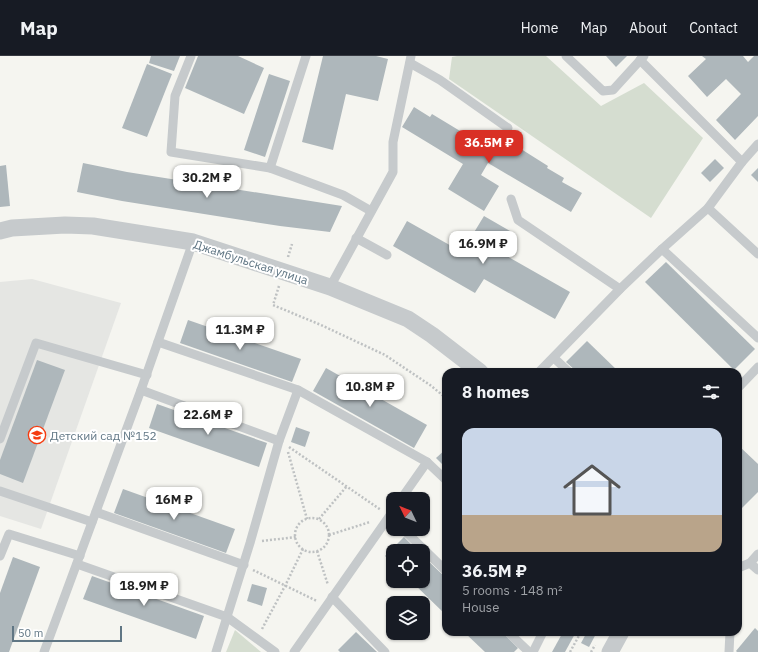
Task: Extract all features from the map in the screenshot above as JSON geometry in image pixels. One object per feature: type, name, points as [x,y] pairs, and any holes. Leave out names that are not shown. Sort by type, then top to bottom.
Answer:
[{"type":"street","name":"Джамбульская улица","points":[[0,231],[12,228],[65,225],[93,226],[193,242],[330,287],[408,319],[432,335],[475,368]]},
{"type":"street","points":[[610,652],[619,636]]},
{"type":"lane","points":[[191,56],[175,96],[171,152],[270,168],[343,195],[371,211]]},
{"type":"lane","points":[[270,168],[306,56]]},
{"type":"lane","points":[[566,56],[603,91],[613,90],[642,58],[742,162]]},
{"type":"lane","points":[[330,287],[393,172],[393,142],[411,59],[508,128]]},
{"type":"lane","points":[[544,368],[620,289],[662,248],[708,208],[742,162],[758,144]]},
{"type":"lane","points":[[512,199],[518,220],[620,289]]},
{"type":"lane","points":[[708,208],[758,254]]},
{"type":"lane","points":[[356,238],[388,255]]},
{"type":"lane","points":[[44,652],[147,375],[193,242]]},
{"type":"lane","points":[[662,248],[758,338]]},
{"type":"lane","points":[[158,342],[298,390],[427,462],[442,476]]},
{"type":"lane","points":[[0,439],[36,343],[147,375]]},
{"type":"lane","points":[[554,358],[565,368]]},
{"type":"lane","points":[[742,384],[758,367]]},
{"type":"lane","points":[[141,390],[279,441]]},
{"type":"lane","points":[[216,652],[244,565],[279,441],[298,390]]},
{"type":"lane","points":[[406,492],[427,462]]},
{"type":"lane","points":[[0,491],[92,522]]},
{"type":"lane","points":[[96,512],[244,565]]},
{"type":"lane","points":[[294,652],[329,601],[386,524]]},
{"type":"lane","points":[[0,556],[9,534],[227,617],[275,652]]},
{"type":"lane","points":[[409,536],[442,567]]},
{"type":"lane","points":[[742,566],[750,563],[758,554]]},
{"type":"lane","points":[[750,563],[758,570]]},
{"type":"lane","points":[[329,601],[385,652]]},
{"type":"lane","points":[[512,636],[529,652]]},
{"type":"lane","points":[[533,652],[541,636]]},
{"type":"lane","points":[[729,652],[730,636]]},
{"type":"path","points":[[292,244],[273,304],[385,356],[430,385],[442,395]]},
{"type":"path","points":[[307,519],[287,446],[386,512]]},
{"type":"path","points":[[319,519],[347,486]]},
{"type":"path","points":[[329,534],[386,518]]},
{"type":"path","points":[[307,519],[319,519],[326,526],[329,534],[325,545],[317,551],[307,551],[303,549],[299,546],[296,537],[297,528],[307,519]]},
{"type":"path","points":[[250,543],[296,537]]},
{"type":"path","points":[[257,638],[303,549]]},
{"type":"path","points":[[317,551],[329,601]]},
{"type":"path","points":[[244,565],[285,586],[329,601]]},
{"type":"path","points":[[570,652],[579,636]]},
{"type":"shaded area","points":[[546,56],[601,106],[644,83],[703,138],[651,218],[449,79],[452,57]]},
{"type":"shaded area","name":"Детский сад №152","points":[[32,279],[121,303],[41,529],[0,516],[0,282]]},
{"type":"shaded area","points":[[235,630],[261,652],[226,652]]},
{"type":"building","points":[[151,56],[180,56],[174,71],[149,63]]},
{"type":"building","points":[[198,56],[238,56],[264,68],[244,114],[185,88]]},
{"type":"building","points":[[323,56],[376,56],[388,59],[378,101],[346,94],[333,150],[302,142]]},
{"type":"building","points":[[606,56],[627,56],[616,67]]},
{"type":"building","points":[[702,56],[743,56],[748,62],[754,56],[758,56],[758,116],[735,140],[716,120],[741,94],[726,79],[707,97],[688,76],[706,59]]},
{"type":"building","points":[[147,64],[172,74],[147,137],[122,128]]},
{"type":"building","points":[[269,74],[290,81],[265,157],[244,150]]},
{"type":"building","points":[[414,107],[430,117],[432,114],[475,140],[473,142],[494,155],[502,141],[519,151],[521,149],[548,166],[547,168],[564,178],[562,182],[582,193],[571,212],[488,163],[481,175],[499,186],[484,211],[448,189],[463,164],[402,127]]},
{"type":"building","points":[[715,159],[724,168],[710,182],[701,173]]},
{"type":"building","points":[[83,163],[127,172],[342,206],[330,232],[280,226],[122,201],[77,192]]},
{"type":"building","points":[[6,165],[10,206],[0,207],[0,166]]},
{"type":"building","points":[[758,168],[758,182],[751,175]]},
{"type":"building","points":[[484,216],[510,231],[498,251],[570,292],[555,319],[484,279],[475,293],[393,246],[407,221],[462,252]]},
{"type":"building","points":[[666,262],[755,349],[736,368],[732,368],[645,282]]},
{"type":"building","points":[[188,320],[301,359],[292,382],[180,343]]},
{"type":"building","points":[[587,341],[615,368],[573,368],[566,362]]},
{"type":"building","points":[[37,360],[65,370],[23,483],[0,474],[0,460]]},
{"type":"building","points":[[326,368],[427,425],[414,448],[313,391]]},
{"type":"building","points":[[157,404],[267,443],[259,467],[149,428]]},
{"type":"building","points":[[296,427],[310,432],[305,447],[291,442]]},
{"type":"building","points":[[742,449],[758,464],[758,492],[742,508]]},
{"type":"building","points":[[442,453],[442,464],[436,458]]},
{"type":"building","points":[[123,489],[235,529],[226,553],[114,513]]},
{"type":"building","points":[[404,537],[411,544],[397,544]]},
{"type":"building","points":[[13,557],[40,567],[9,652],[0,652],[0,593]]},
{"type":"building","points":[[430,563],[442,574],[442,611],[430,599],[430,596],[426,596],[418,588],[430,588]]},
{"type":"building","points":[[92,576],[204,616],[196,639],[83,599]]},
{"type":"building","points":[[252,584],[267,588],[262,606],[247,601]]},
{"type":"building","points":[[755,628],[758,631],[758,652],[737,652],[736,651]]},
{"type":"building","points":[[356,632],[377,652],[340,652],[338,650]]},
{"type":"building","points":[[468,636],[506,636],[518,648],[514,652],[485,652]]},
{"type":"building","points":[[561,636],[574,636],[565,652],[552,652]]},
{"type":"building","points":[[585,636],[595,636],[589,647],[581,643]]},
{"type":"place","name":"Детский сад №152","points":[[37,435]]}]
